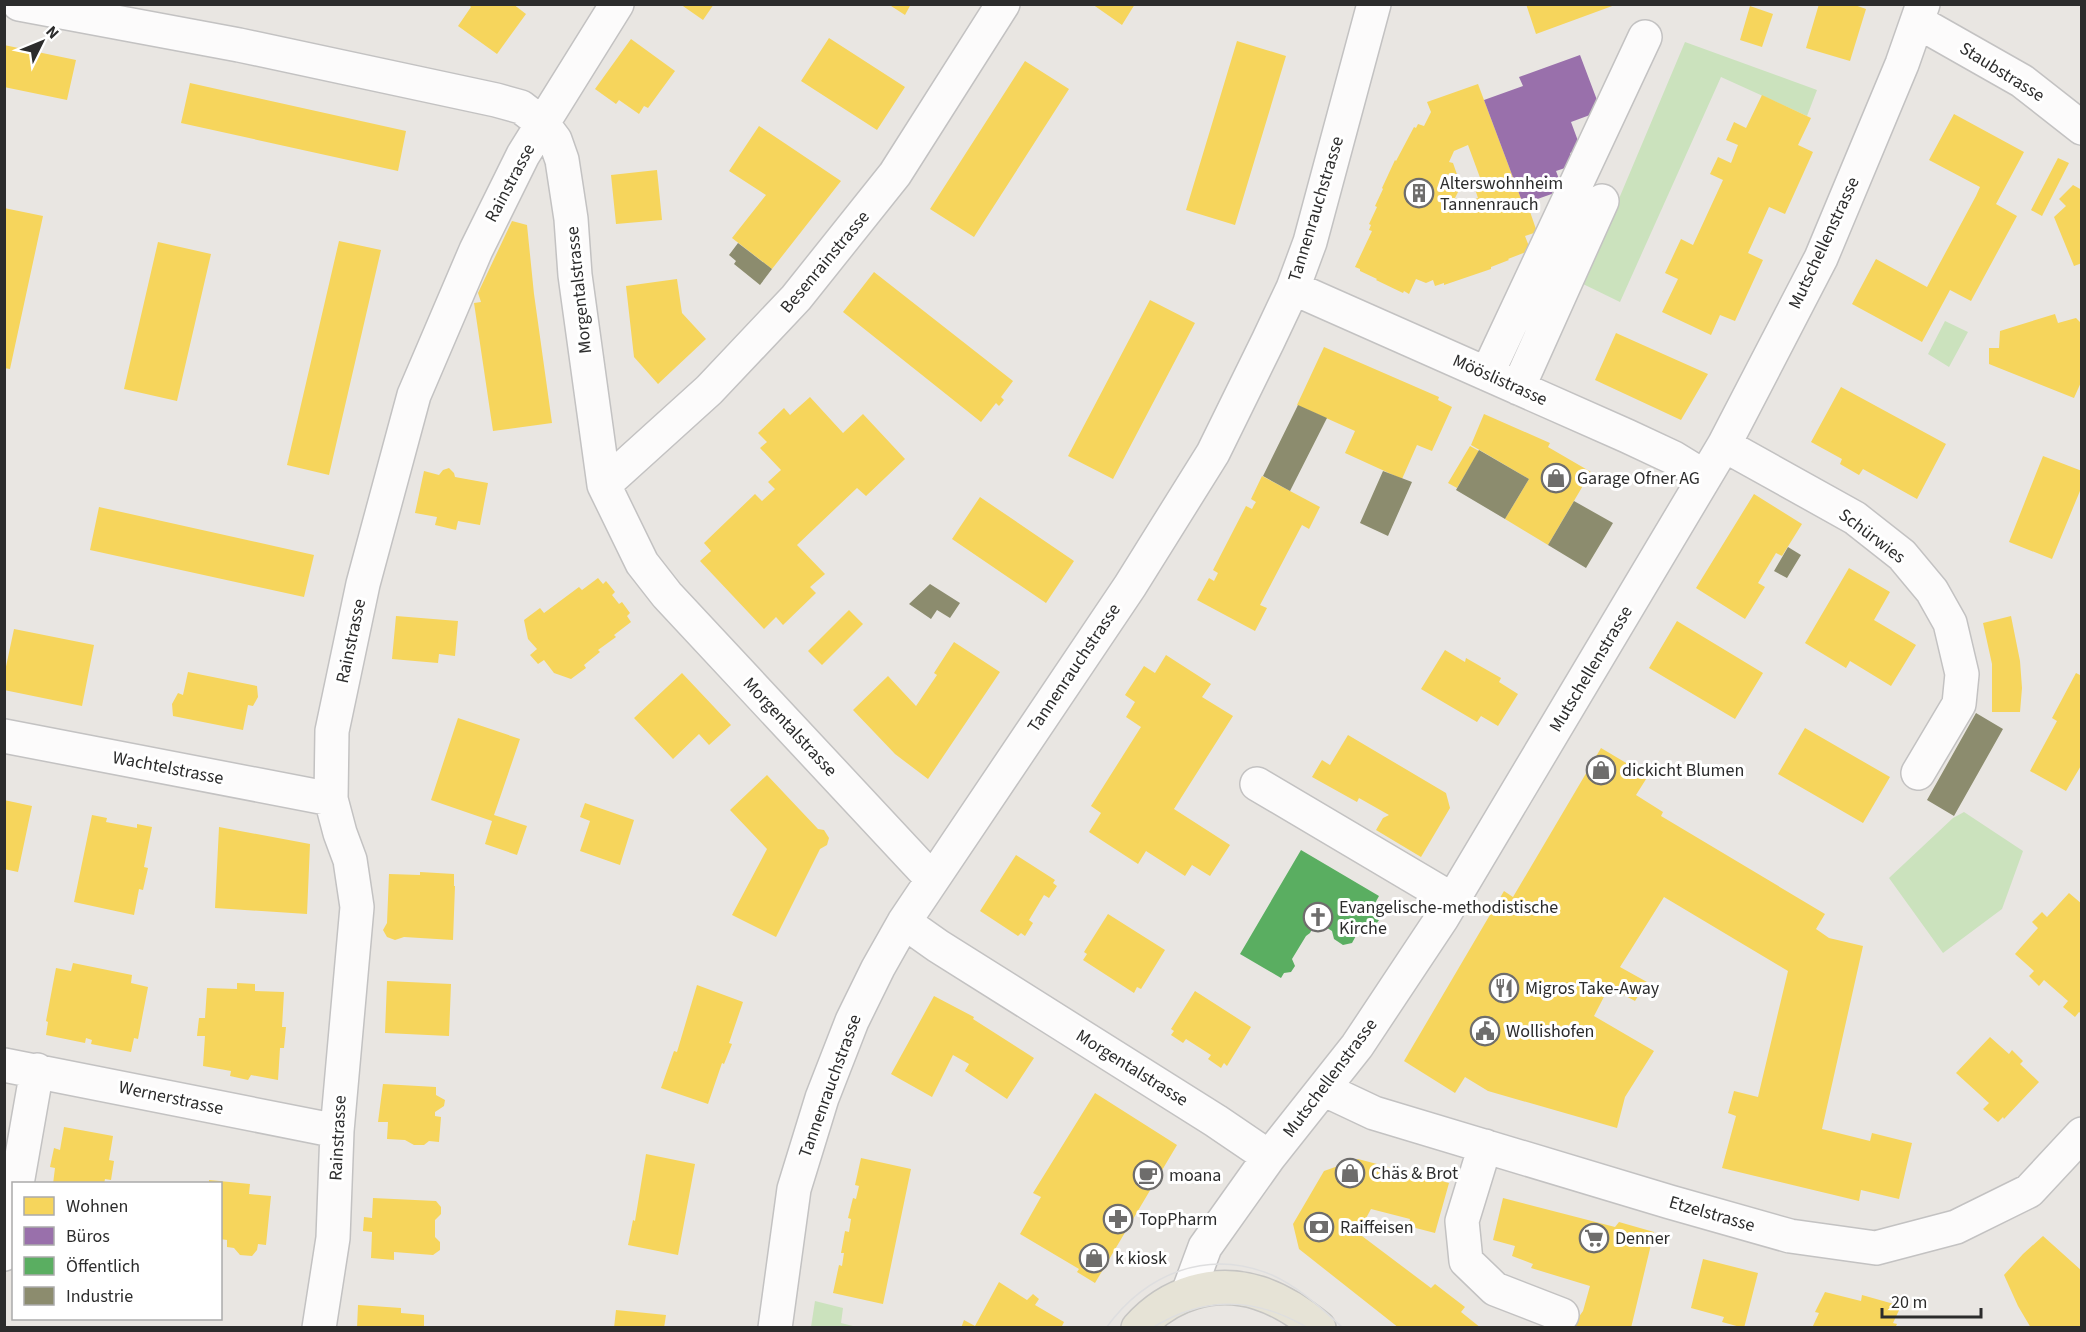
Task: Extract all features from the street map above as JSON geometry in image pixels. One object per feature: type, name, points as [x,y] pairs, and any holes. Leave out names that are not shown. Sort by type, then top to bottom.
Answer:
[{"type":"main road","points":[[1138,1328],[1166,1303],[1188,1293],[1210,1288],[1239,1289],[1260,1293],[1284,1305],[1319,1328]]},
{"type":"street","name":"Morgentalstrasse","points":[[19,4],[238,45],[496,100],[521,107],[543,124],[555,141],[562,160],[571,219],[575,275],[604,485],[642,563],[667,596],[932,879]]},
{"type":"street","name":"Rainstrasse","points":[[319,1328],[333,1238],[337,1131],[357,907],[350,860],[331,799],[332,730],[363,584],[414,395],[476,250],[523,155],[617,4]]},
{"type":"street","name":"Besenrainstrasse","points":[[604,485],[709,390],[796,298],[895,174],[1003,4]]},
{"type":"street","name":"Tannenrauchstrasse","points":[[775,1328],[794,1189],[822,1098],[852,1022],[878,968],[904,922],[1130,586],[1213,453],[1293,288],[1310,242],[1374,4]]},
{"type":"street","name":"Staubstrasse","points":[[1921,13],[2022,81],[2082,128]]},
{"type":"street","name":"Mutschellenstrasse","points":[[1188,1293],[1205,1247],[1269,1157],[1357,1046],[1453,900],[1724,445],[1821,258],[1921,13]]},
{"type":"street","points":[[1487,374],[1645,38]]},
{"type":"street","points":[[1518,388],[1602,201]]},
{"type":"street","name":"Mööslistrasse","points":[[1293,288],[1674,458],[1705,477]]},
{"type":"street","name":"Schürwies","points":[[1724,445],[1855,519],[1902,555],[1932,591],[1950,622],[1962,674],[1959,704],[1918,773]]},
{"type":"street","name":"Wachtelstrasse","points":[[4,736],[331,799]]},
{"type":"street","points":[[1257,784],[1453,900]]},
{"type":"street","name":"Morgentalstrasse","points":[[904,922],[1269,1157]]},
{"type":"street","name":"Wernerstrasse","points":[[4,1065],[337,1131]]},
{"type":"street","points":[[17,1182],[37,1070]]},
{"type":"street","name":"Etzelstrasse","points":[[1323,1089],[1374,1113],[1670,1202],[1790,1236],[1876,1248],[1956,1227],[2029,1191],[2082,1134]]},
{"type":"street","points":[[1485,1146],[1462,1221],[1466,1261],[1495,1289],[1562,1315]]},
{"type":"street","points":[[4,1254],[12,1213]]},
{"type":"green space","points":[[1685,42],[1817,90],[1807,116],[1721,77],[1620,302],[1583,284]]},
{"type":"green space","points":[[1945,321],[1968,332],[1949,367],[1928,354]]},
{"type":"green space","points":[[1964,812],[2023,851],[2002,909],[1943,953],[1889,878],[1953,818]]},
{"type":"green space","points":[[815,1301],[843,1308],[841,1323],[857,1327],[811,1327]]},
{"type":"building: Wohnen","points":[[468,4],[513,4],[526,14],[497,54],[458,26],[471,7]]},
{"type":"building: Wohnen","points":[[680,4],[714,4],[703,20]]},
{"type":"building: Wohnen","points":[[888,4],[911,4],[905,15]]},
{"type":"building: Wohnen","points":[[1092,4],[1135,4],[1122,25]]},
{"type":"building: Wohnen","points":[[1526,4],[1615,4],[1615,5],[1536,34]]},
{"type":"building: Wohnen","points":[[1819,4],[1852,4],[1866,9],[1850,61],[1806,48]]},
{"type":"building: Wohnen","points":[[1750,6],[1773,14],[1762,47],[1740,40]]},
{"type":"building: Wohnen","points":[[829,38],[905,87],[877,130],[801,81]]},
{"type":"building: Wohnen","points":[[631,39],[675,71],[648,108],[644,106],[639,114],[619,100],[616,104],[595,89]]},
{"type":"building: Wohnen","points":[[1237,41],[1286,56],[1235,225],[1186,210]]},
{"type":"building: Wohnen","points":[[4,45],[76,60],[67,100],[4,87]]},
{"type":"building: Wohnen","points":[[1025,61],[1069,89],[974,237],[930,209]]},
{"type":"building: Wohnen","points":[[190,83],[406,131],[398,171],[181,123]]},
{"type":"building: Wohnen","name":"Alterswohnheim Tannenrauch","points":[[1478,84],[1523,204],[1527,203],[1537,232],[1525,236],[1530,249],[1491,269],[1444,285],[1444,283],[1435,286],[1433,280],[1426,283],[1416,279],[1409,294],[1376,280],[1355,267],[1372,231],[1369,230],[1371,225],[1369,224],[1395,160],[1414,127],[1416,128],[1418,124],[1424,126],[1431,112],[1427,102]],"holes":[[[1468,145],[1482,183],[1474,186],[1478,198],[1465,203],[1455,198],[1461,186],[1453,163],[1449,162],[1454,151]]]},
{"type":"building: Wohnen","points":[[1762,95],[1811,118],[1798,145],[1813,152],[1785,214],[1769,207],[1748,253],[1763,260],[1735,321],[1720,315],[1711,335],[1662,312],[1678,279],[1665,273],[1681,239],[1693,245],[1723,180],[1710,174],[1718,157],[1731,163],[1738,145],[1726,140],[1734,122],[1746,128]]},
{"type":"building: Wohnen","points":[[1954,114],[2024,152],[1996,204],[2017,216],[1971,301],[1950,290],[1922,342],[1852,304],[1876,259],[1927,287],[1976,196],[1980,187],[1929,160]]},
{"type":"building: Wohnen","points":[[759,126],[841,181],[772,269],[732,238],[766,195],[729,171]]},
{"type":"building: Wohnen","points":[[2058,158],[2069,163],[2042,216],[2031,210]]},
{"type":"building: Wohnen","points":[[657,170],[662,220],[616,224],[611,175]]},
{"type":"building: Wohnen","points":[[2073,185],[2082,190],[2082,263],[2074,266],[2054,217],[2066,206],[2059,199]]},
{"type":"building: Wohnen","points":[[4,208],[43,216],[10,369],[4,368]]},
{"type":"building: Wohnen","points":[[512,221],[527,225],[552,423],[493,431],[474,303],[481,302],[478,293]]},
{"type":"building: Wohnen","points":[[339,241],[381,250],[329,475],[287,465]]},
{"type":"building: Wohnen","points":[[158,242],[211,254],[177,401],[124,389]]},
{"type":"building: Wohnen","points":[[874,272],[1013,381],[1001,397],[1004,400],[999,406],[996,403],[981,422],[843,312]]},
{"type":"building: Wohnen","points":[[677,279],[682,313],[706,339],[658,384],[634,357],[626,286]]},
{"type":"building: Wohnen","points":[[1150,300],[1195,323],[1113,479],[1068,456]]},
{"type":"building: Wohnen","points":[[2055,314],[2058,323],[2076,318],[2082,324],[2082,380],[2074,398],[1989,364],[1989,348],[1999,348],[2000,331]]},
{"type":"building: Wohnen","points":[[1616,333],[1708,374],[1681,420],[1595,380]]},
{"type":"building: Wohnen","points":[[1324,347],[1439,397],[1438,400],[1452,407],[1432,451],[1417,445],[1402,479],[1345,453],[1355,431],[1297,405]]},
{"type":"building: Wohnen","points":[[1841,387],[1946,444],[1917,499],[1863,469],[1859,475],[1840,464],[1842,459],[1811,442]]},
{"type":"building: Wohnen","points":[[810,397],[843,433],[863,414],[905,459],[866,496],[857,488],[797,545],[825,574],[810,587],[816,593],[783,625],[776,617],[764,629],[700,561],[711,551],[704,543],[755,494],[762,501],[775,489],[768,482],[781,470],[760,448],[767,442],[758,433],[784,408],[790,415]]},
{"type":"building: Wohnen","points":[[1484,414],[1550,443],[1548,447],[1591,472],[1548,545],[1505,519],[1529,479],[1471,445]]},
{"type":"building: Wohnen","points":[[1470,446],[1479,451],[1457,488],[1448,483]]},
{"type":"building: Wohnen","points":[[2043,456],[2082,471],[2082,486],[2052,559],[2009,542]]},
{"type":"building: Wohnen","points":[[449,468],[455,477],[488,483],[480,525],[458,521],[456,530],[435,525],[437,517],[415,513],[424,471],[439,475],[443,470]]},
{"type":"building: Wohnen","points":[[1262,476],[1320,507],[1309,529],[1302,525],[1260,605],[1267,608],[1255,631],[1197,600],[1209,578],[1214,581],[1218,573],[1213,570],[1246,506],[1252,509],[1256,502],[1251,499]]},
{"type":"building: Wohnen","points":[[1754,494],[1802,524],[1782,556],[1776,553],[1758,583],[1765,587],[1745,619],[1696,588]]},
{"type":"building: Wohnen","points":[[980,497],[1074,561],[1046,603],[952,539]]},
{"type":"building: Wohnen","points":[[99,507],[314,555],[304,597],[90,550]]},
{"type":"building: Wohnen","points":[[1849,568],[1890,592],[1874,620],[1916,645],[1891,686],[1850,661],[1846,668],[1805,643]]},
{"type":"building: Wohnen","points":[[598,578],[603,584],[606,581],[615,592],[612,595],[619,604],[622,602],[630,613],[627,616],[631,622],[598,650],[600,652],[584,665],[586,668],[571,679],[554,673],[544,660],[538,664],[530,655],[537,649],[528,639],[524,620],[540,608],[544,613],[579,587],[582,590]]},
{"type":"building: Wohnen","points":[[849,610],[863,624],[822,665],[808,651]]},
{"type":"building: Wohnen","points":[[396,616],[458,621],[455,656],[439,654],[438,663],[392,659]]},
{"type":"building: Wohnen","points":[[2011,616],[2020,661],[2022,688],[2020,712],[1992,712],[1992,664],[1983,623]]},
{"type":"building: Wohnen","points":[[1677,621],[1763,673],[1735,719],[1649,668]]},
{"type":"building: Wohnen","points":[[14,629],[94,645],[82,706],[4,690],[4,676]]},
{"type":"building: Wohnen","points":[[954,642],[1000,672],[928,779],[895,754],[853,710],[888,676],[916,706],[937,675],[934,673]]},
{"type":"building: Wohnen","points":[[1445,650],[1465,662],[1466,658],[1501,678],[1499,682],[1518,694],[1498,726],[1481,716],[1477,722],[1421,689]]},
{"type":"building: Wohnen","points":[[1166,655],[1211,684],[1202,697],[1233,716],[1174,809],[1230,845],[1210,876],[1192,865],[1185,876],[1146,851],[1138,864],[1089,832],[1101,813],[1091,806],[1141,727],[1126,717],[1135,702],[1125,695],[1144,666],[1155,673]]},
{"type":"building: Wohnen","points":[[188,672],[257,686],[258,697],[253,706],[248,705],[243,730],[173,716],[172,704],[178,693],[183,695]]},
{"type":"building: Wohnen","points":[[682,673],[731,725],[709,745],[699,734],[673,759],[634,718]]},
{"type":"building: Wohnen","points":[[2076,673],[2082,676],[2082,764],[2066,791],[2030,771],[2057,721],[2052,718]]},
{"type":"building: Wohnen","points":[[458,718],[520,739],[494,815],[527,826],[517,855],[485,844],[492,821],[431,800]]},
{"type":"building: Wohnen","points":[[1805,728],[1890,777],[1863,823],[1778,774]]},
{"type":"building: Wohnen","points":[[1348,735],[1446,793],[1450,808],[1421,857],[1376,830],[1383,818],[1389,815],[1359,798],[1357,802],[1312,777],[1322,760],[1330,765]]},
{"type":"building: Wohnen","points":[[1601,748],[1648,776],[1636,795],[1663,812],[1661,816],[1825,914],[1816,929],[1829,938],[1863,946],[1822,1129],[1870,1141],[1872,1133],[1912,1143],[1899,1199],[1861,1190],[1859,1201],[1722,1168],[1736,1116],[1728,1113],[1734,1091],[1758,1097],[1788,971],[1664,897],[1620,967],[1647,982],[1635,1001],[1609,987],[1594,1016],[1654,1051],[1625,1097],[1617,1128],[1488,1091],[1465,1077],[1455,1093],[1404,1061],[1504,891],[1513,897]]},
{"type":"building: Wohnen","points":[[767,775],[818,829],[824,830],[829,838],[827,845],[820,849],[776,937],[732,915],[767,849],[730,810]]},
{"type":"building: Wohnen","points":[[4,800],[32,806],[18,872],[4,869]]},
{"type":"building: Wohnen","points":[[585,803],[634,820],[620,865],[580,851],[590,821],[580,817]]},
{"type":"building: Wohnen","points":[[92,815],[107,818],[106,822],[137,828],[137,824],[152,827],[144,867],[148,868],[143,890],[139,889],[134,915],[74,902]]},
{"type":"building: Wohnen","points":[[219,827],[310,844],[307,914],[215,908]]},
{"type":"building: Wohnen","points":[[1016,855],[1055,880],[1053,883],[1057,886],[1049,898],[1044,895],[1029,920],[1033,923],[1025,936],[1021,933],[1018,936],[980,911]]},
{"type":"building: Wohnen","points":[[420,872],[454,874],[453,940],[404,937],[395,940],[387,937],[383,930],[387,923],[389,874],[420,875]]},
{"type":"building: Wohnen","points":[[2069,893],[2082,904],[2082,1014],[2079,1012],[2075,1017],[2063,1007],[2068,1001],[2044,980],[2039,986],[2029,976],[2034,971],[2015,954],[2038,928],[2032,922],[2042,912],[2047,917]]},
{"type":"building: Wohnen","points":[[1108,914],[1165,950],[1141,989],[1137,987],[1134,993],[1083,960],[1087,954],[1084,952]]},
{"type":"building: Wohnen","points":[[73,963],[132,975],[131,983],[148,987],[138,1039],[134,1038],[131,1052],[91,1044],[92,1040],[86,1038],[85,1043],[46,1035],[48,1022],[46,1021],[56,968],[71,971]]},
{"type":"building: Wohnen","points":[[387,981],[451,984],[449,1036],[385,1033]]},
{"type":"building: Wohnen","points":[[237,983],[255,984],[255,991],[284,992],[282,1027],[286,1027],[284,1048],[280,1048],[278,1080],[251,1075],[248,1080],[230,1076],[231,1071],[203,1066],[205,1036],[197,1036],[199,1018],[205,1018],[207,988],[237,989]]},
{"type":"building: Wohnen","points":[[697,985],[743,1002],[729,1043],[732,1044],[724,1064],[722,1063],[708,1104],[661,1088],[674,1051],[677,1052]]},
{"type":"building: Wohnen","points":[[1195,991],[1251,1027],[1227,1066],[1224,1063],[1221,1068],[1208,1059],[1211,1055],[1186,1039],[1183,1043],[1171,1035],[1174,1031],[1171,1029]]},
{"type":"building: Wohnen","points":[[934,996],[974,1017],[973,1019],[1034,1058],[1007,1099],[965,1071],[969,1064],[953,1055],[932,1097],[891,1074]]},
{"type":"building: Wohnen","points":[[1990,1037],[2009,1054],[2012,1050],[2023,1061],[2020,1064],[2039,1082],[2004,1119],[2003,1117],[1998,1122],[1983,1109],[1989,1103],[1956,1073]]},
{"type":"building: Wohnen","points":[[383,1084],[436,1087],[436,1095],[445,1100],[444,1106],[435,1112],[435,1116],[441,1117],[439,1142],[429,1141],[424,1145],[414,1145],[405,1140],[387,1139],[388,1122],[378,1122]]},
{"type":"building: Wohnen","points":[[1095,1093],[1177,1145],[1095,1283],[1077,1272],[1079,1269],[1020,1234],[1041,1197],[1033,1193]]},
{"type":"building: Wohnen","points":[[64,1127],[113,1136],[109,1160],[114,1161],[111,1180],[53,1182],[55,1168],[50,1167],[54,1148],[60,1150]]},
{"type":"building: Wohnen","points":[[646,1154],[695,1164],[678,1255],[628,1245],[633,1220],[635,1221]]},
{"type":"building: Wohnen","points":[[861,1158],[911,1169],[883,1304],[833,1293],[839,1265],[842,1266],[844,1253],[841,1253],[845,1231],[849,1232],[851,1219],[848,1218],[859,1186],[855,1185]]},
{"type":"building: Wohnen","points":[[1358,1159],[1449,1183],[1435,1233],[1408,1226],[1410,1219],[1371,1209],[1358,1233],[1431,1288],[1435,1284],[1465,1307],[1461,1312],[1481,1328],[1399,1328],[1299,1249],[1293,1224],[1324,1171]]},
{"type":"building: Wohnen","points":[[209,1180],[250,1184],[249,1194],[271,1196],[266,1245],[258,1244],[252,1256],[240,1255],[234,1248],[227,1247],[227,1240],[222,1239],[222,1182],[209,1182]]},
{"type":"building: Wohnen","points":[[373,1198],[436,1201],[441,1207],[441,1214],[435,1220],[435,1237],[440,1242],[440,1250],[433,1255],[394,1252],[394,1260],[371,1258],[372,1232],[363,1231],[364,1217],[372,1218]]},
{"type":"building: Wohnen","points":[[1503,1198],[1615,1227],[1619,1222],[1654,1232],[1631,1328],[1571,1328],[1583,1311],[1590,1286],[1531,1268],[1533,1264],[1512,1256],[1515,1246],[1493,1240]]},
{"type":"building: Wohnen","points":[[2043,1236],[2082,1271],[2082,1328],[2031,1328],[2004,1275]]},
{"type":"building: Wohnen","points":[[1703,1259],[1758,1273],[1744,1328],[1722,1322],[1724,1317],[1691,1308]]},
{"type":"building: Wohnen","points":[[999,1282],[1027,1300],[1033,1294],[1039,1299],[1035,1305],[1064,1322],[1061,1328],[961,1328],[964,1320],[975,1326]]},
{"type":"building: Wohnen","points":[[1825,1292],[1861,1301],[1862,1295],[1901,1306],[1893,1323],[1897,1324],[1895,1328],[1812,1328],[1819,1313],[1815,1312]]},
{"type":"building: Wohnen","points":[[358,1305],[401,1308],[401,1313],[424,1315],[424,1328],[357,1328]]},
{"type":"building: Wohnen","points":[[616,1310],[666,1315],[664,1328],[614,1328]]},
{"type":"building: Büros","points":[[1580,55],[1600,108],[1598,112],[1571,122],[1581,149],[1570,153],[1574,165],[1556,171],[1563,190],[1523,204],[1484,100],[1523,86],[1519,77]]},
{"type":"building: Öffentlich","name":"Evangelische-methodistische Kirche","points":[[1301,850],[1379,896],[1369,914],[1379,920],[1371,931],[1362,925],[1352,943],[1343,945],[1334,939],[1332,931],[1316,921],[1292,959],[1295,966],[1291,972],[1284,973],[1281,978],[1240,954]]},
{"type":"building: Industrie","points":[[738,243],[772,269],[760,285],[734,264],[736,261],[729,255]]},
{"type":"building: Industrie","points":[[1298,405],[1327,418],[1290,491],[1263,476]]},
{"type":"building: Industrie","points":[[1479,450],[1529,479],[1505,519],[1456,490]]},
{"type":"building: Industrie","points":[[1383,471],[1412,482],[1388,536],[1360,523]]},
{"type":"building: Industrie","points":[[1574,501],[1613,523],[1586,568],[1548,545]]},
{"type":"building: Industrie","points":[[1788,547],[1801,555],[1787,578],[1774,571]]},
{"type":"building: Industrie","points":[[930,584],[960,603],[950,618],[937,610],[931,619],[909,604]]},
{"type":"building: Industrie","points":[[1976,713],[2003,729],[1954,816],[1927,800]]},
{"type":"tram line","points":[[1106,1328],[1122,1309],[1159,1280],[1202,1265],[1225,1264],[1248,1267],[1282,1280],[1310,1299],[1343,1328]]},
{"type":"tram line","points":[[1152,1328],[1191,1310],[1211,1305],[1230,1304],[1269,1310],[1308,1328]]},
{"type":"place","name":"Alterswohnheim Tannenrauch","points":[[1419,193]]},
{"type":"place","name":"Garage Ofner AG","points":[[1556,478]]},
{"type":"place","name":"dickicht Blumen","points":[[1601,770]]},
{"type":"place","name":"Evangelische-methodistische Kirche","points":[[1318,917]]},
{"type":"place","name":"Migros Take-Away","points":[[1504,988]]},
{"type":"place","name":"Wollishofen","points":[[1485,1031]]},
{"type":"place","name":"Chäs & Brot","points":[[1350,1173]]},
{"type":"place","name":"moana","points":[[1148,1175]]},
{"type":"place","name":"TopPharm","points":[[1118,1219]]},
{"type":"place","name":"Raiffeisen","points":[[1319,1227]]},
{"type":"place","name":"Denner","points":[[1594,1238]]},
{"type":"place","name":"k kiosk","points":[[1094,1258]]}]
